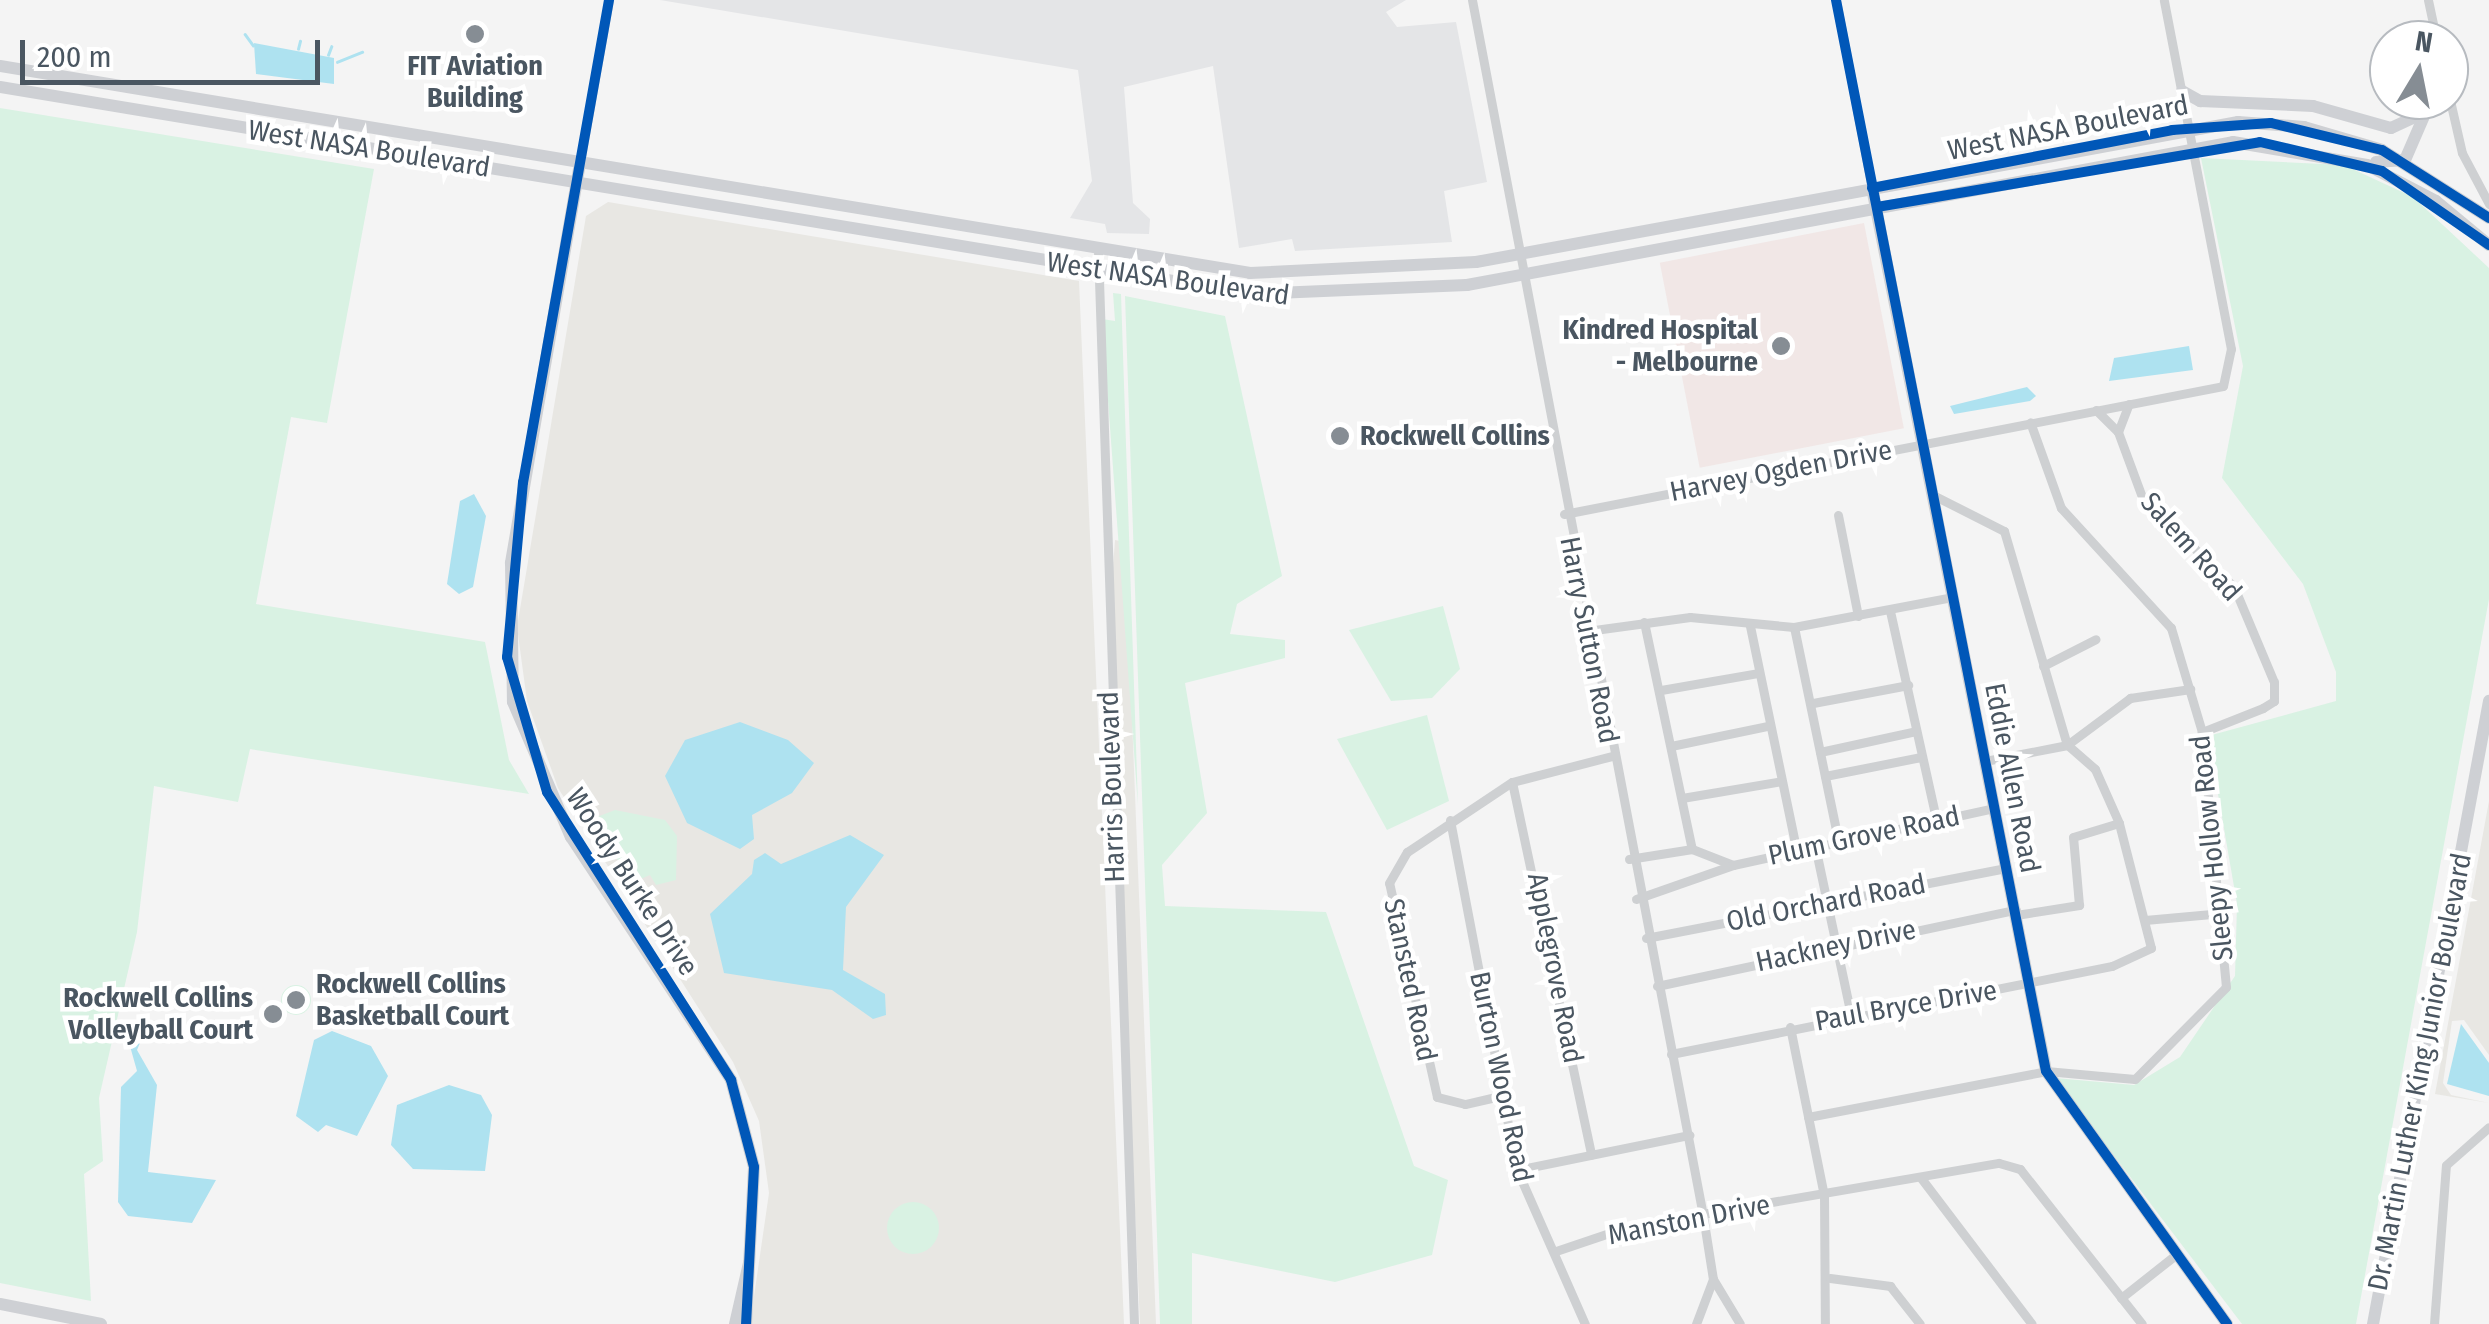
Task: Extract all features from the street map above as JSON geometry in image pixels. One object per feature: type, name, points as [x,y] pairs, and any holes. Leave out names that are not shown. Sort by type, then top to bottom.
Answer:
[{"type":"main road","name":"West NASA Boulevard","points":[[0,66],[1098,250],[1294,275],[1515,256],[2189,127],[2287,124],[2405,160],[2489,218]]},
{"type":"main road","name":"West NASA Boulevard","points":[[0,88],[1095,271],[1320,297],[1519,276],[2193,147],[2260,142],[2339,155],[2422,192],[2489,245]]},
{"type":"main road","points":[[2182,91],[2200,101],[2313,106],[2391,128],[2405,120]]},
{"type":"main road","points":[[2339,155],[2405,160],[2423,120]]},
{"type":"main road","name":"Woody Burke Drive","points":[[580,163],[511,563],[514,702],[572,836],[731,1080],[754,1168],[746,1324]]},
{"type":"main road","name":"Eddie Allen Road","points":[[1872,188],[1926,444],[2046,1072],[2173,1256],[2227,1324]]},
{"type":"main road","points":[[934,244],[938,223]]},
{"type":"main road","name":"Dr. Martin Luther King Junior Boulevard","points":[[2373,1324],[2489,701]]},
{"type":"main road","name":"Woody Burke Drive","points":[[735,1324],[750,1261]]},
{"type":"main road","points":[[0,1304],[100,1324]]},
{"type":"street","points":[[580,163],[610,0]]},
{"type":"street","name":"Harry Sutton Road","points":[[1472,0],[1515,256],[1636,898],[1689,1135],[1712,1279],[1740,1324]]},
{"type":"street","points":[[1836,0],[1872,188]]},
{"type":"street","points":[[2164,0],[2193,147]]},
{"type":"street","points":[[2455,120],[2466,164],[2489,204]]},
{"type":"street","name":"Harvey Ogden Drive","points":[[1564,514],[2223,386],[2230,376],[2193,147]]},
{"type":"street","name":"Harris Boulevard","points":[[1098,250],[1095,271],[1134,1324]]},
{"type":"street","points":[[2118,432],[2129,404]]},
{"type":"street","name":"Salem Road","points":[[2096,410],[2118,432],[2142,497],[2234,587],[2274,682],[2274,701],[2202,732]]},
{"type":"street","name":"Sleepy Hollow Road","points":[[1808,1117],[2046,1072],[2135,1079],[2226,987],[2223,912],[2202,732],[2172,628],[2061,508],[2030,422]]},
{"type":"street","points":[[1934,496],[2004,531],[2067,745],[2096,768],[2119,822],[2145,920],[2223,912]]},
{"type":"street","points":[[1838,514],[1858,616]]},
{"type":"street","points":[[1587,631],[1644,622],[1794,626],[1953,597]]},
{"type":"street","points":[[1890,611],[1936,819]]},
{"type":"street","points":[[1630,859],[1692,849],[1644,622]]},
{"type":"street","points":[[1750,626],[1796,850]]},
{"type":"street","points":[[1794,626],[1838,840]]},
{"type":"street","points":[[2043,666],[2096,639]]},
{"type":"street","points":[[1661,690],[1758,672]]},
{"type":"street","points":[[1812,703],[1908,685]]},
{"type":"street","points":[[1986,761],[2067,745],[2130,698],[2190,689]]},
{"type":"street","points":[[1671,746],[1768,726]]},
{"type":"street","points":[[1820,752],[1916,731]]},
{"type":"street","name":"Stansted Road","points":[[1500,1096],[1465,1104],[1438,1098],[1399,941],[1389,883],[1407,852],[1512,782],[1612,756]]},
{"type":"street","points":[[1824,776],[1921,757]]},
{"type":"street","points":[[1682,798],[1782,781]]},
{"type":"street","name":"Applegrove Road","points":[[1512,782],[1591,1156]]},
{"type":"street","name":"Plum Grove Road","points":[[1636,898],[1732,865],[1995,808]]},
{"type":"street","name":"Burton Wood Road","points":[[1450,820],[1517,1170],[1556,1250],[1585,1324]]},
{"type":"street","name":"Hackney Drive","points":[[1657,986],[1834,946],[2016,912],[2078,905],[2073,837],[2119,822]]},
{"type":"street","points":[[1815,846],[1823,904],[1851,1015]]},
{"type":"street","name":"Plum Grove Road","points":[[1692,849],[1732,865]]},
{"type":"street","name":"Old Orchard Road","points":[[1646,938],[2007,868]]},
{"type":"street","name":"Paul Bryce Drive","points":[[1671,1054],[1790,1027],[2031,982],[2151,948],[2145,920]]},
{"type":"street","points":[[1790,1027],[1824,1195],[1830,1278],[1825,1324]]},
{"type":"street","points":[[2434,1324],[2446,1166],[2489,1126]]},
{"type":"street","points":[[1517,1170],[1689,1135]]},
{"type":"street","name":"Manston Drive","points":[[1556,1250],[1703,1216],[1999,1163],[2020,1168],[2121,1298]]},
{"type":"street","points":[[1920,1178],[2032,1324]]},
{"type":"street","points":[[2142,1324],[2121,1298],[2173,1256]]},
{"type":"street","points":[[1830,1278],[1890,1286],[1920,1324]]},
{"type":"street","name":"Harry Sutton Road","points":[[1696,1324],[1712,1279]]},
{"type":"shaded area","points":[[660,0],[1406,0],[1386,12],[1397,27],[1456,22],[1487,182],[1444,191],[1452,242],[1295,251],[1292,239],[1239,248],[1213,66],[1124,87],[1133,203],[1150,219],[1149,234],[1107,233],[1105,224],[1070,218],[1092,181],[1078,70]]},
{"type":"shaded area","points":[[608,202],[1079,281],[1124,1324],[750,1324],[769,1193],[759,1121],[733,1062],[558,788],[527,701],[517,627],[586,216]]},
{"type":"shaded area","name":"Kindred Hospital - Melbourne","points":[[1864,223],[1904,428],[1700,468],[1660,263]]},
{"type":"shaded area","points":[[1115,540],[1125,542],[1156,1324],[1140,1324],[1109,622]]},
{"type":"shaded area","points":[[2489,801],[2489,1055],[2464,1020],[2452,1021],[2443,1083],[2451,1095],[2489,1103],[2435,1094]]},
{"type":"green space","points":[[0,108],[374,169],[327,423],[291,417],[256,604],[485,642],[509,760],[529,794],[250,749],[238,802],[154,786],[137,932],[99,1098],[103,1161],[84,1174],[91,1301],[0,1283]]},
{"type":"green space","points":[[2201,158],[2344,165],[2413,197],[2489,268],[2489,599],[2356,1324],[2242,1324],[2055,1078],[2134,1085],[2180,1057],[2235,976],[2237,904],[2208,736],[2336,701],[2336,672],[2303,584],[2222,478],[2243,366]]},
{"type":"green space","points":[[1113,293],[1121,294],[1138,806],[1102,319],[1115,321]]},
{"type":"green space","points":[[1125,296],[1225,316],[1282,576],[1237,604],[1230,634],[1285,640],[1285,658],[1185,683],[1207,813],[1162,865],[1165,906],[1326,912],[1414,1166],[1448,1180],[1432,1255],[1335,1282],[1192,1253],[1192,1324],[1160,1324]]},
{"type":"green space","points":[[1443,606],[1460,669],[1432,698],[1391,701],[1349,630]]},
{"type":"green space","points":[[1427,715],[1449,801],[1387,830],[1337,739]]},
{"type":"green space","points":[[615,810],[665,820],[677,836],[676,880],[656,885],[650,875],[629,884],[597,817]]},
{"type":"green space","name":"Rockwell Collins Basketball Court","points":[[296,985],[307,989],[311,1000],[307,1011],[296,1015],[285,1011],[281,1000],[285,989]]},
{"type":"green space","points":[[913,1202],[931,1210],[939,1228],[931,1246],[913,1254],[895,1246],[887,1228],[895,1210]]},
{"type":"water","points":[[254,43],[334,58],[334,84],[256,74]]},
{"type":"water","points":[[2189,346],[2193,370],[2109,381],[2114,358]]},
{"type":"water","points":[[2027,387],[2036,396],[2030,401],[1954,414],[1950,406]]},
{"type":"water","points":[[474,494],[486,516],[473,587],[459,594],[447,584],[460,501]]},
{"type":"water","points":[[740,722],[788,740],[814,763],[792,793],[752,815],[754,839],[740,849],[687,823],[665,776],[685,740]]},
{"type":"water","points":[[850,835],[884,855],[846,907],[843,970],[885,994],[886,1015],[873,1019],[832,990],[724,973],[710,914],[752,874],[754,860],[765,853],[781,864]]},
{"type":"water","points":[[2461,1024],[2489,1063],[2489,1096],[2447,1084]]},
{"type":"water","points":[[136,1028],[146,1029],[137,1050],[157,1085],[148,1172],[216,1180],[192,1223],[128,1216],[118,1202],[121,1087],[137,1071],[128,1039]]},
{"type":"water","points":[[332,1031],[371,1046],[388,1076],[357,1136],[326,1125],[318,1132],[296,1116],[314,1040]]},
{"type":"water","points":[[449,1085],[481,1095],[492,1115],[485,1171],[413,1169],[391,1145],[397,1105]]},
{"type":"waterway","points":[[245,34],[253,45]]},
{"type":"waterway","points":[[298,49],[300,41]]},
{"type":"waterway","points":[[328,55],[331,47]]},
{"type":"waterway","points":[[337,62],[362,52]]},
{"type":"cycle path","points":[[609,0],[523,482],[507,657],[547,792],[731,1080],[754,1167],[746,1324]]},
{"type":"cycle path","points":[[1836,0],[2046,1071],[2227,1324]]},
{"type":"cycle path","points":[[1872,188],[2172,130],[2271,123],[2382,150],[2489,218]]},
{"type":"cycle path","points":[[1877,207],[2260,142],[2382,171],[2489,245]]},
{"type":"place","name":"FIT Aviation Building","points":[[475,34]]},
{"type":"place","name":"Kindred Hospital - Melbourne","points":[[1781,346]]},
{"type":"place","name":"Rockwell Collins","points":[[1340,436]]},
{"type":"place","name":"Rockwell Collins Basketball Court","points":[[296,1000]]},
{"type":"place","name":"Rockwell Collins Volleyball Court","points":[[273,1014]]}]
